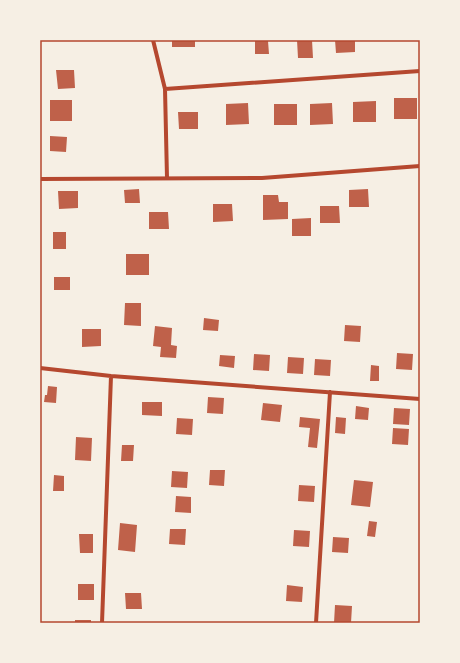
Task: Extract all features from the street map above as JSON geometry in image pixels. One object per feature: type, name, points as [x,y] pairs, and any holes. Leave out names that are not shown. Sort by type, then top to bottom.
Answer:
[{"type":"street","points":[[153,40],[165,89],[167,178]]},
{"type":"street","points":[[165,89],[420,71]]},
{"type":"street","points":[[40,179],[262,178],[420,166]]},
{"type":"street","points":[[40,368],[112,376],[420,399]]},
{"type":"street","points":[[102,623],[112,376]]},
{"type":"street","points":[[316,623],[330,392]]},
{"type":"building","points":[[172,40],[195,40],[195,47],[172,47]]},
{"type":"building","points":[[297,40],[312,40],[313,58],[298,58]]},
{"type":"building","points":[[335,40],[355,40],[355,52],[336,53]]},
{"type":"building","points":[[255,41],[268,41],[269,54],[255,54]]},
{"type":"building","points":[[56,70],[74,70],[75,88],[58,89]]},
{"type":"building","points":[[394,98],[417,98],[417,119],[394,119]]},
{"type":"building","points":[[50,100],[72,100],[72,121],[50,121]]},
{"type":"building","points":[[376,101],[376,122],[353,122],[353,102]]},
{"type":"building","points":[[248,103],[249,124],[226,125],[226,104]]},
{"type":"building","points":[[332,103],[333,124],[310,125],[310,104]]},
{"type":"building","points":[[274,104],[297,104],[297,125],[274,125]]},
{"type":"building","points":[[178,112],[198,112],[198,129],[179,129]]},
{"type":"building","points":[[50,136],[67,137],[66,152],[50,151]]},
{"type":"building","points":[[139,189],[140,203],[125,203],[124,190]]},
{"type":"building","points":[[368,189],[369,207],[349,207],[349,190]]},
{"type":"building","points":[[58,191],[78,191],[78,208],[59,209]]},
{"type":"building","points":[[263,195],[278,195],[279,202],[288,202],[288,219],[263,220]]},
{"type":"building","points":[[213,204],[232,204],[233,221],[213,222]]},
{"type":"building","points":[[320,206],[339,206],[340,223],[320,223]]},
{"type":"building","points":[[149,212],[168,212],[169,229],[149,229]]},
{"type":"building","points":[[311,218],[311,236],[292,236],[292,219]]},
{"type":"building","points":[[53,232],[66,232],[66,249],[53,249]]},
{"type":"building","points":[[126,254],[149,254],[149,275],[126,275]]},
{"type":"building","points":[[54,277],[70,277],[70,290],[54,290]]},
{"type":"building","points":[[125,303],[141,303],[141,326],[124,325]]},
{"type":"building","points":[[204,318],[219,320],[218,331],[203,330]]},
{"type":"building","points":[[345,325],[361,326],[360,342],[344,341]]},
{"type":"building","points":[[155,326],[172,328],[171,345],[177,346],[176,358],[160,357],[161,347],[153,346]]},
{"type":"building","points":[[82,329],[101,329],[101,346],[82,347]]},
{"type":"building","points":[[397,353],[413,354],[412,370],[396,369]]},
{"type":"building","points":[[254,354],[270,355],[269,371],[253,370]]},
{"type":"building","points":[[220,355],[235,356],[234,368],[219,366]]},
{"type":"building","points":[[288,357],[304,358],[303,374],[287,373]]},
{"type":"building","points":[[315,359],[331,360],[330,376],[314,375]]},
{"type":"building","points":[[371,365],[379,366],[379,381],[370,381]]},
{"type":"building","points":[[48,386],[57,387],[56,403],[44,402],[45,395],[47,395]]},
{"type":"building","points":[[208,397],[224,398],[223,414],[207,413]]},
{"type":"building","points":[[142,402],[162,402],[162,416],[142,415]]},
{"type":"building","points":[[263,403],[282,405],[280,422],[261,420]]},
{"type":"building","points":[[356,406],[369,408],[368,420],[355,419]]},
{"type":"building","points":[[394,408],[410,409],[409,425],[393,424]]},
{"type":"building","points":[[300,417],[320,419],[317,448],[308,447],[310,428],[299,427]]},
{"type":"building","points":[[336,417],[346,418],[345,434],[335,433]]},
{"type":"building","points":[[177,418],[193,419],[192,435],[176,434]]},
{"type":"building","points":[[393,428],[409,429],[408,445],[392,444]]},
{"type":"building","points":[[76,437],[92,438],[91,461],[75,460]]},
{"type":"building","points":[[122,445],[134,445],[133,461],[121,461]]},
{"type":"building","points":[[210,470],[225,470],[224,486],[209,485]]},
{"type":"building","points":[[172,471],[188,472],[187,488],[171,487]]},
{"type":"building","points":[[54,475],[64,476],[64,491],[53,491]]},
{"type":"building","points":[[354,480],[373,482],[370,507],[351,505]]},
{"type":"building","points":[[299,485],[315,486],[314,502],[298,501]]},
{"type":"building","points":[[176,496],[191,497],[191,513],[175,512]]},
{"type":"building","points":[[369,521],[377,522],[375,537],[367,536]]},
{"type":"building","points":[[120,523],[137,525],[135,552],[118,550]]},
{"type":"building","points":[[170,529],[186,529],[185,545],[169,544]]},
{"type":"building","points":[[294,530],[310,531],[309,547],[293,546]]},
{"type":"building","points":[[79,534],[93,534],[93,553],[80,553]]},
{"type":"building","points":[[333,537],[349,538],[348,553],[332,552]]},
{"type":"building","points":[[78,584],[94,584],[94,600],[78,600]]},
{"type":"building","points":[[287,585],[303,587],[302,602],[286,601]]},
{"type":"building","points":[[125,593],[141,593],[142,609],[126,609]]},
{"type":"building","points":[[335,605],[352,606],[351,623],[334,623]]},
{"type":"building","points":[[75,620],[91,620],[91,623],[75,623]]}]
